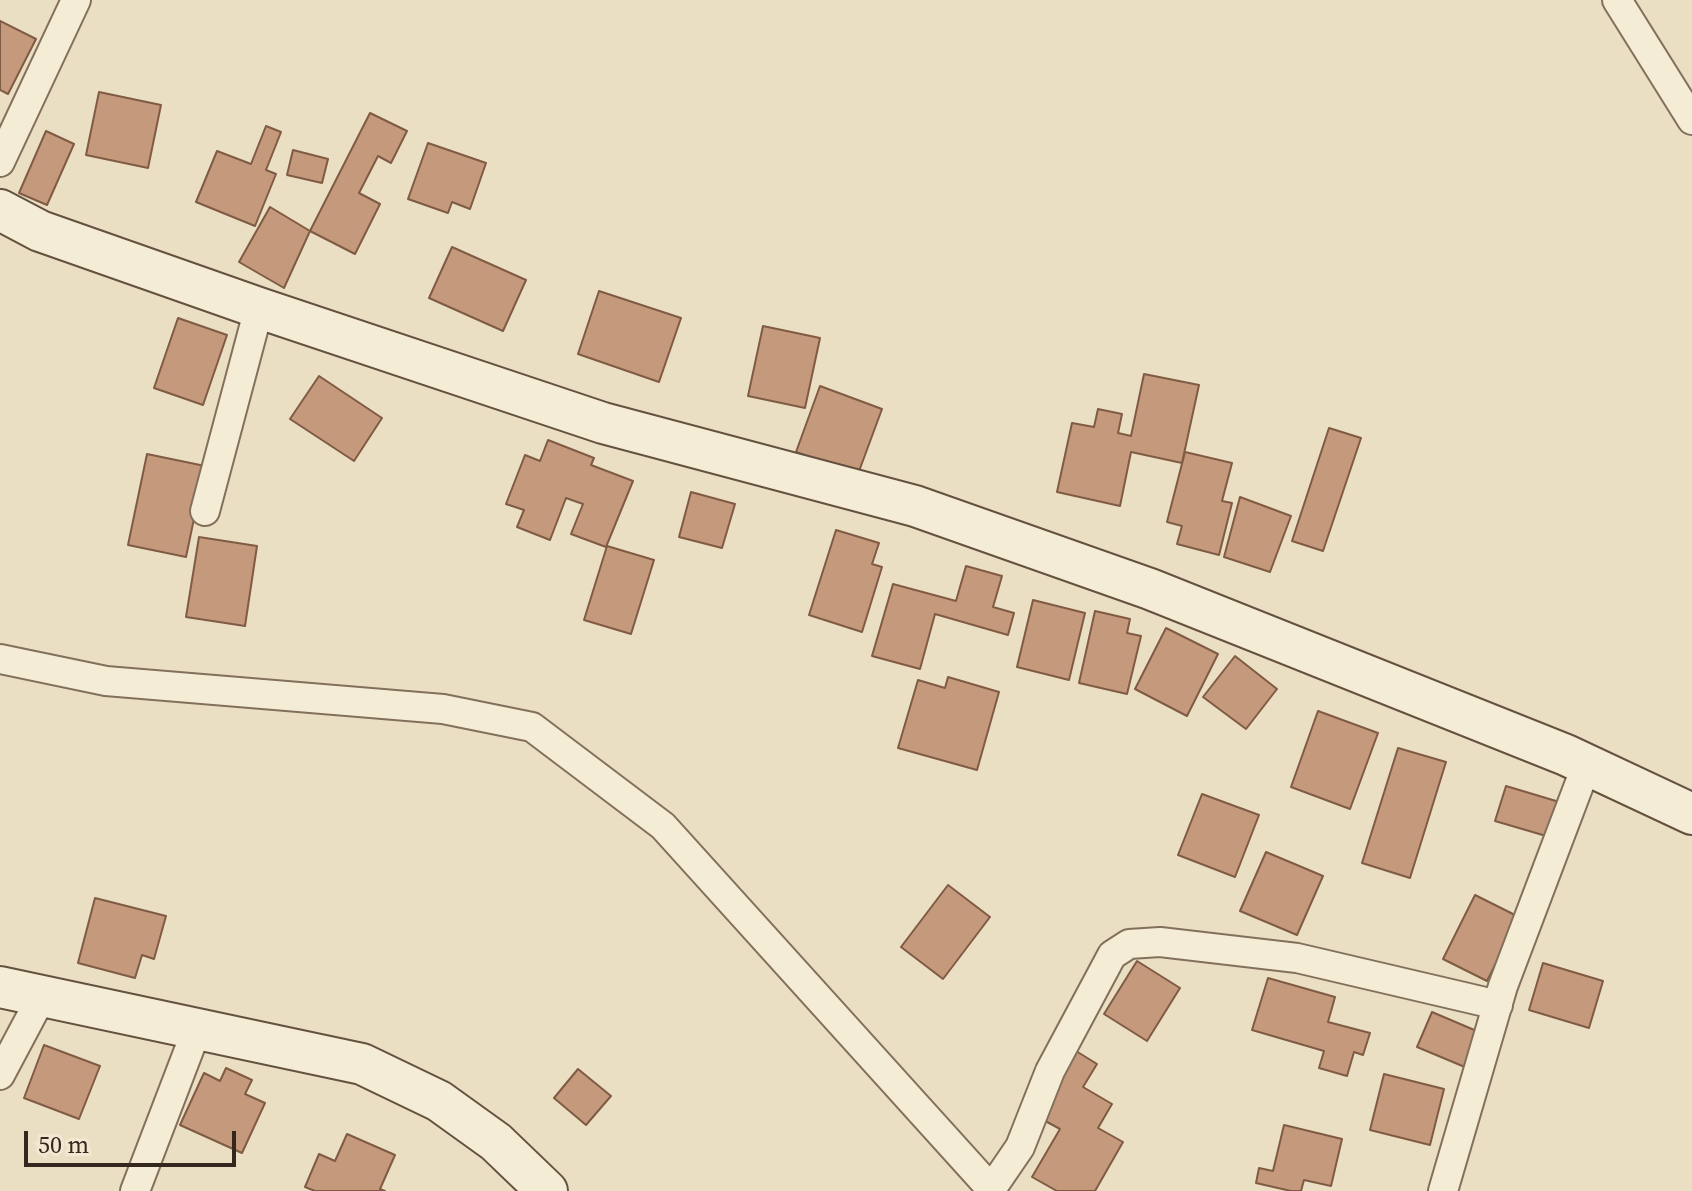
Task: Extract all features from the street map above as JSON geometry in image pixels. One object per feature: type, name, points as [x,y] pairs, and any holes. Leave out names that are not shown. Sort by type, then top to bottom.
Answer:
[{"type":"street","points":[[0,162],[76,0]]},
{"type":"street","points":[[1617,0],[1692,120]]},
{"type":"street","points":[[0,210],[40,231],[603,423],[915,506],[1150,589],[1587,764],[1692,814]]},
{"type":"street","points":[[205,511],[259,308]]},
{"type":"street","points":[[0,659],[106,681],[443,709],[532,727],[663,826],[992,1190],[1020,1147],[1050,1071],[1112,955],[1129,944],[1160,942],[1297,958],[1498,1005]]},
{"type":"street","points":[[1443,1191],[1498,1005],[1587,764]]},
{"type":"street","points":[[0,987],[362,1064],[439,1101],[496,1142],[547,1191]]},
{"type":"street","points":[[0,1075],[42,996]]},
{"type":"street","points":[[135,1191],[197,1029]]},
{"type":"building","points":[[0,21],[36,39],[8,94],[0,90]]},
{"type":"building","points":[[99,92],[161,105],[148,168],[86,155]]},
{"type":"building","points":[[370,113],[407,131],[391,163],[378,156],[359,193],[380,204],[355,254],[310,231]]},
{"type":"building","points":[[266,126],[281,132],[266,170],[276,174],[255,226],[196,202],[217,151],[251,164]]},
{"type":"building","points":[[46,131],[74,144],[47,205],[19,193]]},
{"type":"building","points":[[428,143],[486,163],[470,209],[452,202],[448,213],[408,199]]},
{"type":"building","points":[[293,150],[328,159],[322,183],[287,175]]},
{"type":"building","points":[[270,207],[310,231],[284,288],[239,262]]},
{"type":"building","points":[[452,247],[526,280],[503,331],[429,298]]},
{"type":"building","points":[[599,291],[681,318],[659,382],[578,354]]},
{"type":"building","points":[[178,318],[227,335],[203,405],[154,388]]},
{"type":"building","points":[[763,326],[820,338],[805,408],[748,396]]},
{"type":"building","points":[[1144,374],[1199,385],[1182,463],[1131,452],[1120,506],[1057,492],[1072,423],[1094,427],[1098,409],[1122,414],[1118,433],[1131,436]]},
{"type":"building","points":[[319,376],[382,418],[354,461],[290,419]]},
{"type":"building","points":[[820,386],[882,409],[858,474],[796,452]]},
{"type":"building","points":[[1329,428],[1361,438],[1323,551],[1292,541]]},
{"type":"building","points":[[548,440],[594,458],[591,465],[633,481],[606,547],[571,534],[583,504],[566,498],[550,540],[517,527],[524,510],[506,504],[525,455],[540,461]]},
{"type":"building","points":[[1185,452],[1232,463],[1222,501],[1232,503],[1219,555],[1177,544],[1182,526],[1167,522]]},
{"type":"building","points":[[147,454],[205,466],[186,557],[128,545]]},
{"type":"building","points":[[691,492],[735,504],[722,548],[679,537]]},
{"type":"building","points":[[1240,497],[1291,516],[1270,572],[1224,557]]},
{"type":"building","points":[[836,530],[879,543],[872,564],[882,567],[862,632],[809,615]]},
{"type":"building","points":[[199,537],[257,546],[245,626],[186,617]]},
{"type":"building","points":[[607,546],[654,560],[631,634],[584,620]]},
{"type":"building","points":[[966,566],[1002,576],[993,607],[1014,613],[1008,635],[935,614],[920,669],[872,656],[893,584],[956,601]]},
{"type":"building","points":[[1033,600],[1085,613],[1069,680],[1017,667]]},
{"type":"building","points":[[1095,611],[1130,619],[1127,633],[1141,636],[1127,694],[1079,683]]},
{"type":"building","points":[[1166,628],[1218,654],[1187,716],[1135,689]]},
{"type":"building","points":[[1235,656],[1277,689],[1246,729],[1203,697]]},
{"type":"building","points":[[948,677],[999,692],[977,770],[898,748],[918,680],[945,688]]},
{"type":"building","points":[[1318,711],[1378,733],[1350,809],[1291,787]]},
{"type":"building","points":[[1398,748],[1446,762],[1410,878],[1362,863]]},
{"type":"building","points":[[1506,786],[1566,804],[1553,838],[1495,821]]},
{"type":"building","points":[[1202,794],[1259,815],[1235,877],[1178,855]]},
{"type":"building","points":[[1266,852],[1323,876],[1297,935],[1240,911]]},
{"type":"building","points":[[948,885],[990,917],[943,979],[901,947]]},
{"type":"building","points":[[1475,895],[1519,917],[1487,981],[1443,959]]},
{"type":"building","points":[[95,898],[166,916],[154,959],[142,955],[135,978],[78,963]]},
{"type":"building","points":[[1137,961],[1180,988],[1147,1041],[1104,1014]]},
{"type":"building","points":[[1543,963],[1603,981],[1589,1028],[1529,1010]]},
{"type":"building","points":[[1268,978],[1335,997],[1328,1022],[1370,1033],[1363,1055],[1354,1052],[1347,1076],[1319,1068],[1324,1051],[1252,1030]]},
{"type":"building","points":[[1432,1012],[1486,1035],[1472,1070],[1417,1047]]},
{"type":"building","points":[[44,1045],[100,1066],[79,1119],[24,1098]]},
{"type":"building","points":[[1076,1051],[1097,1064],[1083,1087],[1112,1104],[1098,1128],[1123,1142],[1095,1191],[1057,1191],[1032,1177],[1060,1129],[1038,1117]]},
{"type":"building","points":[[226,1068],[252,1080],[245,1094],[265,1103],[242,1153],[180,1125],[204,1073],[220,1081]]},
{"type":"building","points":[[578,1069],[611,1096],[586,1125],[554,1098]]},
{"type":"building","points":[[1384,1074],[1444,1089],[1430,1145],[1370,1130]]},
{"type":"building","points":[[1284,1125],[1342,1139],[1331,1186],[1304,1180],[1301,1191],[1291,1191],[1256,1183],[1259,1168],[1273,1171]]},
{"type":"building","points":[[347,1134],[395,1155],[380,1189],[385,1191],[315,1191],[305,1187],[319,1154],[335,1161]]}]
